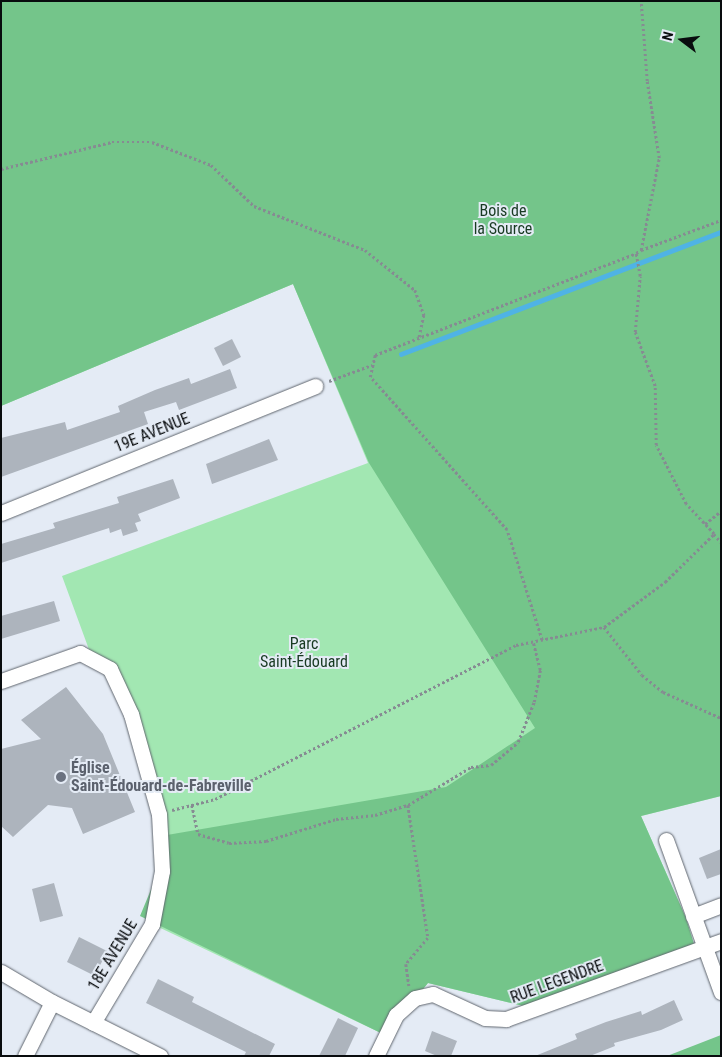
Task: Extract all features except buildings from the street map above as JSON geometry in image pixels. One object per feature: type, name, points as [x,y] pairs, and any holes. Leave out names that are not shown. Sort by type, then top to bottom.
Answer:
[{"type":"street","name":"19E AVENUE","points":[[1,512],[316,386]]},
{"type":"street","name":"18E AVENUE","points":[[1,681],[80,653],[110,669],[131,714],[159,814],[162,871],[152,924],[93,1023]]},
{"type":"street","points":[[666,840],[721,992]]},
{"type":"street","points":[[693,916],[721,905]]},
{"type":"street","name":"RUE LEGENDRE","points":[[415,998],[433,994],[485,1018],[506,1019],[721,941]]},
{"type":"street","points":[[1,972],[52,1002],[160,1056]]},
{"type":"street","points":[[376,1056],[396,1015],[415,998]]},
{"type":"street","points":[[25,1056],[52,1002]]},
{"type":"path","points":[[641,1],[647,81],[659,158],[641,250]]},
{"type":"path","points":[[1,168],[112,142],[152,142],[211,165],[254,206],[365,250],[415,290],[424,315],[419,339]]},
{"type":"path","points":[[542,640],[507,530],[370,377],[375,355],[721,220]]},
{"type":"path","points":[[636,253],[639,273],[635,332],[655,386],[656,445],[686,504],[721,542]]},
{"type":"path","points":[[316,386],[372,365]]},
{"type":"path","points":[[705,524],[721,511]]},
{"type":"path","points":[[159,814],[215,799],[516,646],[604,627],[665,582],[714,534]]},
{"type":"path","points":[[604,627],[642,675],[663,692],[721,718]]},
{"type":"path","points":[[192,805],[198,834],[229,843],[266,840],[336,819],[375,815],[408,805],[471,767],[491,765],[518,742],[534,702],[540,670],[533,642]]},
{"type":"path","points":[[408,805],[428,938],[406,964],[409,987],[415,998]]},
{"type":"green space","name":"Bois de la Source","points":[[1,1],[721,1],[721,796],[641,816],[686,918],[536,1009],[428,983],[385,1035],[152,924],[162,871],[151,806],[122,679],[91,655],[62,576],[368,463],[293,284],[1,406]]},
{"type":"green space","name":"Bois de la Source","points":[[1,1],[721,1],[721,796],[641,816],[686,918],[695,947],[536,1009],[428,983],[385,1035],[140,916],[157,875],[167,835],[446,787],[535,728],[369,463],[293,284],[1,406]]},
{"type":"green space","points":[[721,1035],[721,1056],[667,1056]]},
{"type":"waterway","points":[[401,354],[721,232]]},
{"type":"place","name":"Église Saint-Édouard-de-Fabreville","points":[[61,777]]},
{"type":"park label","name":"Parc Saint-Édouard","points":[[304,653]]}]
